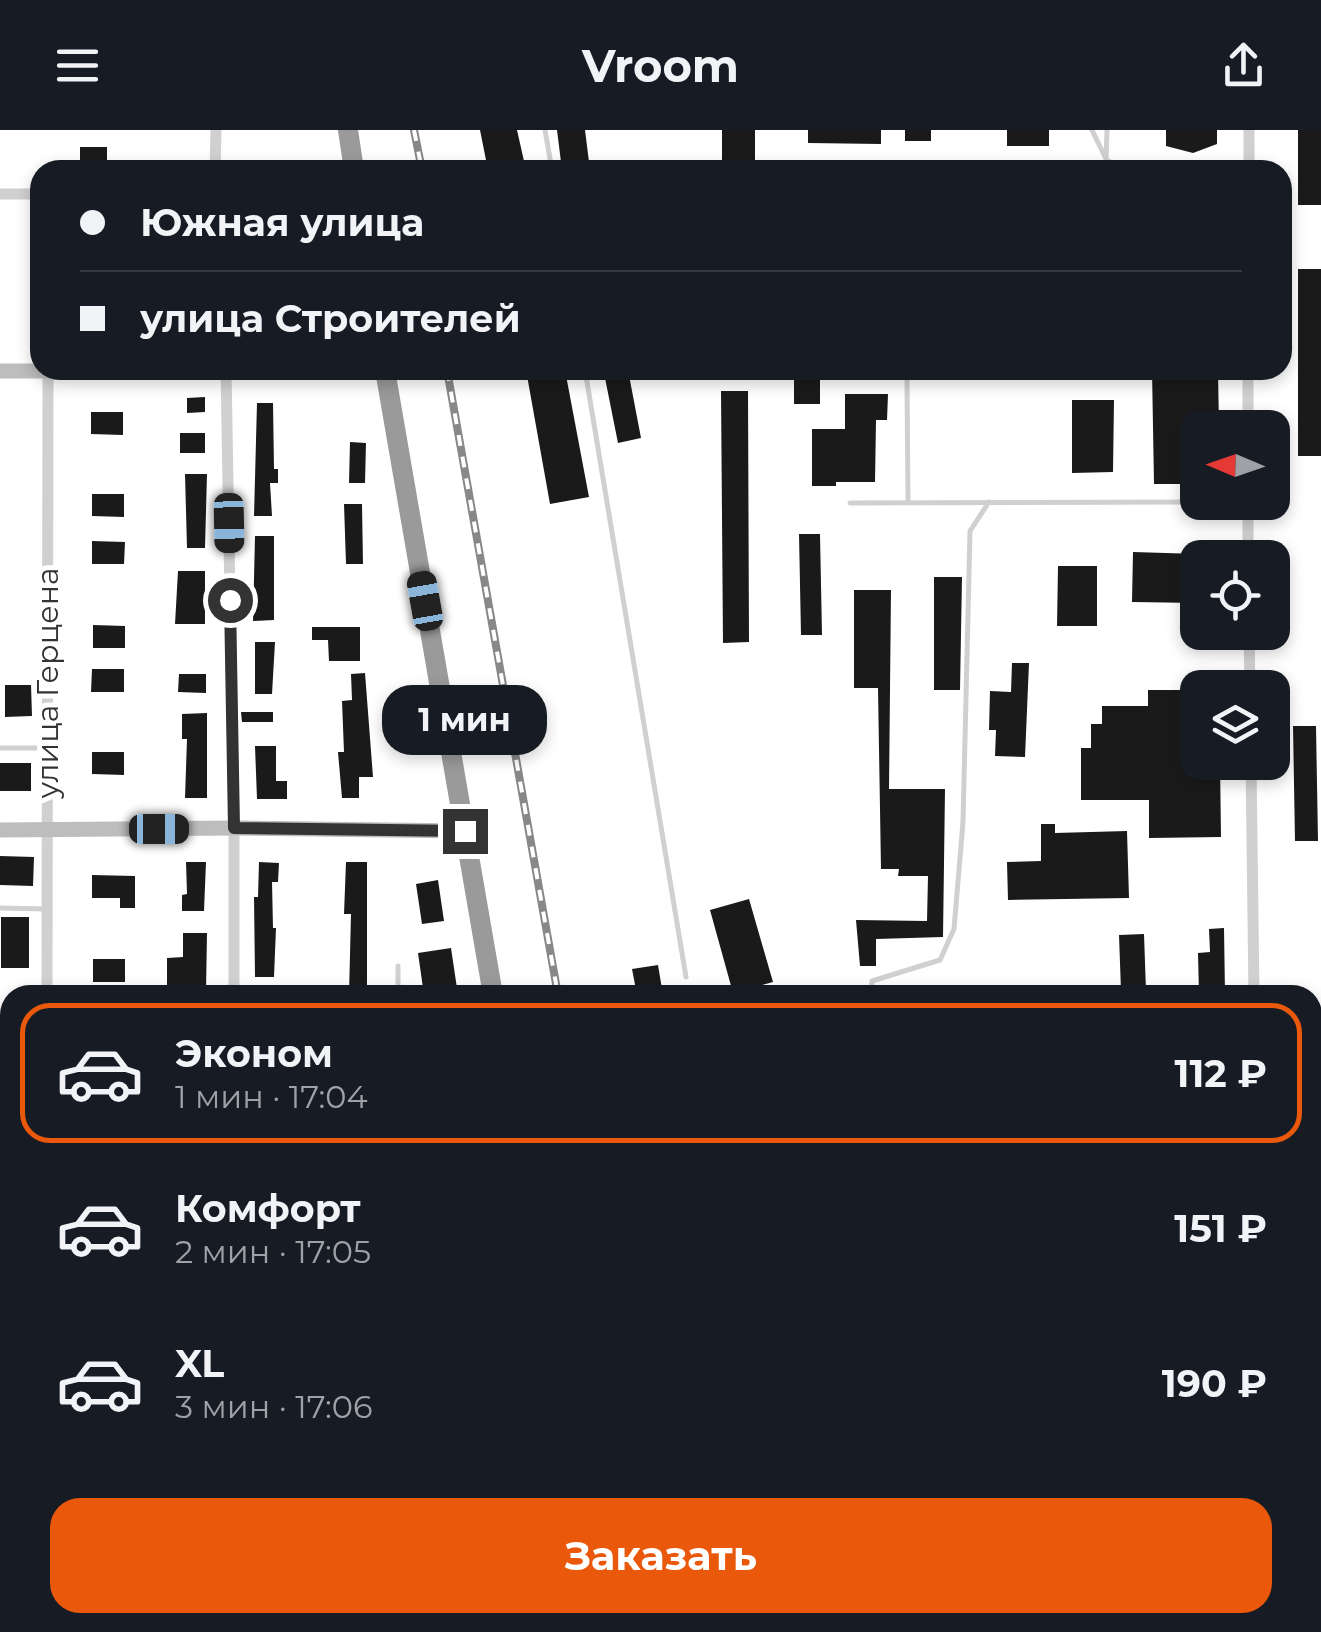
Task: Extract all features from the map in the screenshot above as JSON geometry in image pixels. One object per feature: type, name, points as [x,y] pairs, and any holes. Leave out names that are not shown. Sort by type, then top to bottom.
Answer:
[{"type":"highway","points":[[348,130],[352,160]]},
{"type":"highway","points":[[387,380],[492,985]]},
{"type":"main road","points":[[0,371],[30,371]]},
{"type":"main road","points":[[0,830],[465,831]]},
{"type":"street","points":[[215,160],[216,130]]},
{"type":"street","points":[[1249,160],[1250,130]]},
{"type":"street","points":[[0,194],[30,194]]},
{"type":"street","name":"улица Герцена","points":[[46,985],[48,380]]},
{"type":"street","points":[[226,380],[234,985]]},
{"type":"street","points":[[1248,380],[1248,410]]},
{"type":"street","points":[[1251,780],[1254,985]]},
{"type":"lane","points":[[545,130],[550,160]]},
{"type":"lane","points":[[1092,130],[1106,160]]},
{"type":"lane","points":[[1106,160],[1108,130]]},
{"type":"lane","points":[[587,380],[686,977]]},
{"type":"lane","points":[[908,380],[908,503]]},
{"type":"lane","points":[[872,985],[872,981],[940,960],[954,929],[962,822],[970,531],[989,502]]},
{"type":"lane","points":[[850,503],[1180,502]]},
{"type":"lane","points":[[0,748],[46,748]]},
{"type":"lane","points":[[0,908],[46,909]]},
{"type":"lane","points":[[398,966],[398,985]]},
{"type":"building","points":[[480,130],[517,130],[524,160],[486,160]]},
{"type":"building","points":[[557,130],[585,130],[589,160],[561,160]]},
{"type":"building","points":[[722,130],[755,130],[755,160],[722,160]]},
{"type":"building","points":[[808,130],[881,130],[881,144],[808,143]]},
{"type":"building","points":[[905,130],[931,130],[931,141],[905,141]]},
{"type":"building","points":[[1007,130],[1049,130],[1049,146],[1007,146]]},
{"type":"building","points":[[1166,130],[1217,130],[1217,144],[1193,153],[1166,146]]},
{"type":"building","points":[[1298,130],[1321,130],[1321,205],[1298,205]]},
{"type":"building","points":[[80,147],[107,147],[107,160],[80,160]]},
{"type":"building","points":[[1298,269],[1321,269],[1321,456],[1298,456]]},
{"type":"building","points":[[528,380],[567,380],[589,497],[550,504]]},
{"type":"building","points":[[605,380],[630,380],[641,438],[618,443]]},
{"type":"building","points":[[794,380],[820,380],[820,404],[794,404]]},
{"type":"building","points":[[1152,380],[1218,380],[1219,410],[1180,410],[1180,484],[1154,484]]},
{"type":"building","points":[[721,391],[748,391],[749,642],[723,643]]},
{"type":"building","points":[[845,394],[888,394],[887,420],[876,420],[875,482],[812,486],[812,429],[845,429]]},
{"type":"building","points":[[205,397],[205,412],[187,413],[187,398]]},
{"type":"building","points":[[1072,400],[1114,400],[1113,472],[1072,473]]},
{"type":"building","points":[[257,403],[273,403],[274,469],[278,469],[278,483],[270,483],[272,516],[254,516]]},
{"type":"building","points":[[91,412],[123,412],[123,435],[91,434]]},
{"type":"building","points":[[180,433],[205,433],[205,453],[180,453]]},
{"type":"building","points":[[350,442],[366,443],[365,483],[349,483]]},
{"type":"building","points":[[185,474],[207,474],[205,548],[187,548]]},
{"type":"building","points":[[92,494],[124,494],[124,517],[92,516]]},
{"type":"building","points":[[344,504],[362,504],[363,564],[346,564]]},
{"type":"building","points":[[799,534],[820,534],[822,635],[801,635]]},
{"type":"building","points":[[255,536],[274,536],[274,620],[253,621]]},
{"type":"building","points":[[92,541],[125,542],[124,564],[92,564]]},
{"type":"building","points":[[1133,552],[1180,553],[1180,603],[1132,602]]},
{"type":"building","points":[[1058,566],[1097,566],[1097,626],[1057,626]]},
{"type":"building","points":[[178,571],[205,571],[205,624],[175,624]]},
{"type":"building","points":[[934,577],[962,577],[960,690],[934,690]]},
{"type":"building","points":[[854,590],[891,590],[889,789],[945,789],[943,937],[876,939],[876,966],[860,966],[856,920],[927,921],[928,876],[898,876],[899,869],[881,869],[878,688],[854,688]]},
{"type":"building","points":[[93,625],[125,626],[125,648],[93,648]]},
{"type":"building","points":[[312,627],[360,627],[360,661],[329,661],[328,640],[312,640]]},
{"type":"building","points":[[255,642],[275,642],[272,694],[255,694]]},
{"type":"building","points":[[1012,663],[1029,663],[1025,757],[995,756],[996,730],[989,730],[990,691],[1011,692]]},
{"type":"building","points":[[92,669],[124,669],[124,692],[91,692]]},
{"type":"building","points":[[365,673],[373,777],[359,777],[359,798],[342,798],[338,752],[344,752],[342,701],[352,700],[351,674]]},
{"type":"building","points":[[179,674],[206,674],[206,693],[178,692]]},
{"type":"building","points":[[5,685],[31,685],[32,716],[5,717]]},
{"type":"building","points":[[1148,690],[1180,690],[1180,780],[1220,780],[1221,837],[1149,838],[1149,800],[1081,800],[1081,748],[1091,748],[1091,724],[1102,724],[1102,706],[1148,706]]},
{"type":"building","points":[[241,712],[273,712],[273,722],[242,722]]},
{"type":"building","points":[[207,713],[207,798],[185,798],[187,739],[182,739],[182,714]]},
{"type":"building","points":[[1293,726],[1316,726],[1318,841],[1295,841]]},
{"type":"building","points":[[255,746],[276,746],[276,781],[287,781],[287,799],[257,799]]},
{"type":"building","points":[[92,752],[124,752],[124,775],[92,774]]},
{"type":"building","points":[[0,763],[31,763],[31,791],[0,791]]},
{"type":"building","points":[[1041,824],[1055,824],[1055,833],[1127,831],[1129,898],[1008,900],[1007,862],[1041,861]]},
{"type":"building","points":[[0,856],[34,857],[33,886],[0,885]]},
{"type":"building","points":[[186,862],[206,862],[204,911],[182,911],[182,895],[187,894]]},
{"type":"building","points":[[259,862],[279,863],[278,882],[272,882],[276,928],[274,977],[255,977],[254,897],[258,897]]},
{"type":"building","points":[[346,862],[367,862],[367,985],[349,985],[351,914],[344,914]]},
{"type":"building","points":[[92,875],[135,876],[135,908],[120,908],[120,898],[92,898]]},
{"type":"building","points":[[438,880],[444,921],[422,924],[416,884]]},
{"type":"building","points":[[749,899],[773,982],[731,985],[710,910]]},
{"type":"building","points":[[1,917],[29,917],[29,968],[1,968]]},
{"type":"building","points":[[1224,928],[1225,985],[1199,985],[1198,953],[1210,952],[1209,929]]},
{"type":"building","points":[[183,933],[207,933],[206,985],[167,985],[167,958],[183,957]]},
{"type":"building","points":[[1144,934],[1146,985],[1121,985],[1119,935]]},
{"type":"building","points":[[451,948],[457,985],[423,985],[418,953]]},
{"type":"building","points":[[93,959],[125,959],[125,982],[93,982]]},
{"type":"building","points":[[658,965],[661,985],[635,985],[632,969]]},
{"type":"railway","points":[[414,130],[420,160]]},
{"type":"railway","points":[[449,380],[556,985]]},
{"type":"route","points":[[230,600],[234,828],[465,831]]}]
